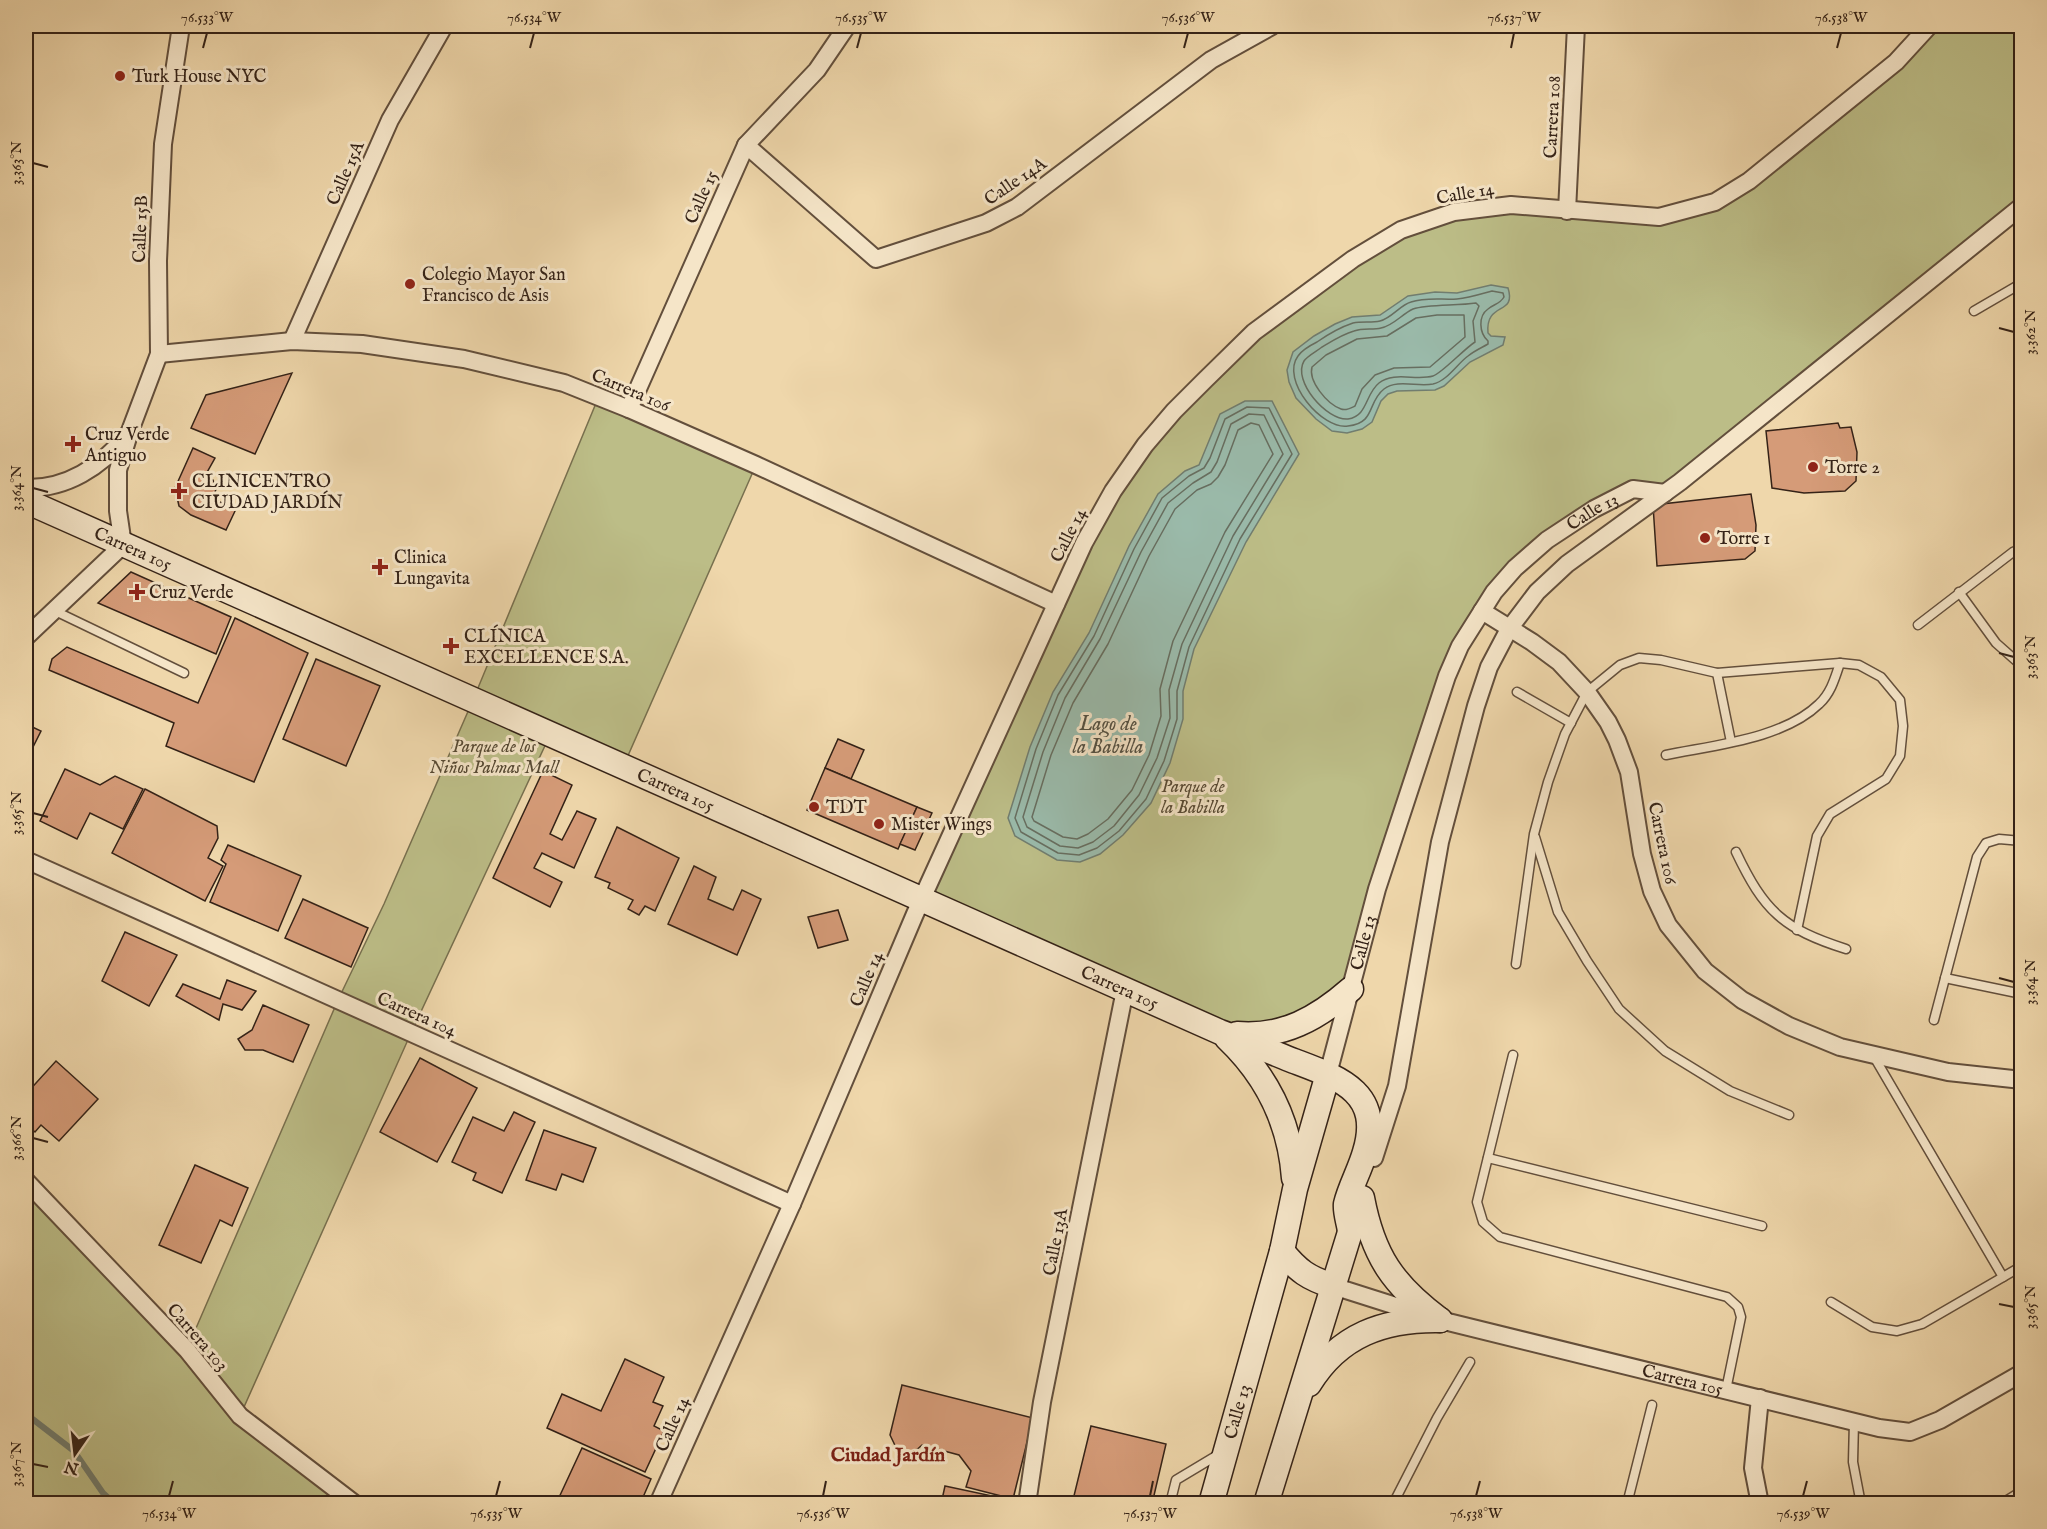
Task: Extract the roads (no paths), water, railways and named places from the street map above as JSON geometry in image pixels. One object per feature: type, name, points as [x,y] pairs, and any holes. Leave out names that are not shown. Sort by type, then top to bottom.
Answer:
[{"type":"main road","name":"Carrera 105","points":[[26,501],[1220,1032],[1348,1084],[1362,1101],[1369,1119],[1370,1134],[1346,1206],[1350,1232]]},
{"type":"main road","points":[[1220,1032],[1249,1035],[1287,1029],[1330,1008],[1351,989]]},
{"type":"main road","points":[[1220,1032],[1261,1076],[1275,1102],[1286,1130],[1293,1159],[1295,1189]]},
{"type":"main road","name":"Calle 13","points":[[1211,1503],[1282,1251],[1295,1189],[1328,1074]]},
{"type":"main road","points":[[1361,1196],[1367,1223],[1378,1252],[1394,1278],[1415,1301],[1440,1320]]},
{"type":"main road","name":"Calle 13","points":[[1266,1503],[1361,1196]]},
{"type":"main road","points":[[1282,1251],[1295,1268],[1313,1280],[1333,1286]]},
{"type":"main road","points":[[1298,1402],[1320,1367],[1339,1348],[1362,1334],[1387,1324],[1413,1319],[1440,1320]]},
{"type":"street","name":"Calle 15B","points":[[123,545],[118,511],[118,470],[159,354],[158,261],[162,144],[181,26]]},
{"type":"street","name":"Calle 15A","points":[[292,341],[390,120],[444,26]]},
{"type":"street","name":"Calle 15","points":[[628,409],[746,145],[817,70],[847,26]]},
{"type":"street","name":"Calle 14A","points":[[746,145],[876,259],[986,223],[1017,207],[1211,60],[1272,26]]},
{"type":"street","name":"Carrera 108","points":[[1567,211],[1576,26]]},
{"type":"street","name":"Calle 14","points":[[658,1503],[792,1203],[922,900],[1084,543],[1107,501],[1145,445],[1174,411],[1254,332],[1353,259],[1401,230],[1454,212],[1511,205],[1659,217],[1715,202],[1749,181],[1896,62],[1929,26]]},
{"type":"street","name":"Calle 13","points":[[1361,1196],[1397,1086],[1440,842],[1476,706],[1489,667],[1509,629],[1538,592],[1567,564],[1665,493],[2022,206]]},
{"type":"street","name":"Carrera 106","points":[[159,354],[292,341],[362,344],[464,359],[564,383],[628,409],[1056,604]]},
{"type":"street","name":"Calle 15B","points":[[26,488],[61,483],[88,471],[111,453],[130,431]]},
{"type":"street","name":"Calle 13","points":[[1328,1074],[1377,889],[1447,676],[1460,646],[1494,592],[1515,568],[1547,540],[1594,509],[1633,489],[1665,493]]},
{"type":"street","points":[[26,637],[123,545]]},
{"type":"street","name":"Carrera 106","points":[[1482,611],[1559,662],[1587,692],[1608,722],[1629,772],[1642,854],[1652,891],[1668,925],[1705,971],[1742,1000],[1779,1021],[1840,1047],[1948,1072],[2022,1080]]},
{"type":"street","name":"Carrera 104","points":[[26,860],[792,1203]]},
{"type":"street","name":"Calle 13A","points":[[1027,1503],[1042,1402],[1125,990]]},
{"type":"street","name":"Carrera 103","points":[[26,1181],[187,1350],[240,1416],[355,1503]]},
{"type":"street","name":"Carrera 105","points":[[1333,1286],[1440,1320],[1879,1428],[1910,1432],[1940,1420],[2022,1373]]},
{"type":"street","points":[[1760,1398],[1753,1467],[1760,1503]]},
{"type":"lane","points":[[1974,311],[2019,284],[2022,297]]},
{"type":"lane","points":[[1918,625],[2013,552],[2022,548]]},
{"type":"lane","points":[[1959,592],[1996,643],[2022,666]]},
{"type":"lane","points":[[53,610],[184,673]]},
{"type":"lane","points":[[1516,964],[1534,834],[1548,782],[1571,723],[1587,692],[1620,665],[1639,658],[1661,660],[1717,673],[1840,663],[1859,665],[1881,677],[1900,700],[1904,726],[1900,756],[1886,779],[1830,814],[1817,836],[1797,930]]},
{"type":"lane","points":[[1666,755],[1774,731],[1796,721],[1820,704],[1833,686],[1840,663]]},
{"type":"lane","points":[[1717,673],[1731,742]]},
{"type":"lane","points":[[1517,692],[1571,723]]},
{"type":"lane","points":[[1534,834],[1558,912],[1619,1009],[1665,1051],[1730,1091],[1789,1115]]},
{"type":"lane","points":[[1934,1020],[1977,857],[1986,843],[1999,839],[2022,841]]},
{"type":"lane","points":[[1736,852],[1752,884],[1772,910],[1797,930],[1846,950]]},
{"type":"lane","points":[[1945,978],[2022,994]]},
{"type":"lane","points":[[1513,1055],[1477,1202],[1483,1222],[1500,1237],[1727,1297],[1738,1307],[1741,1317],[1726,1390]]},
{"type":"lane","points":[[1874,1055],[2003,1277]]},
{"type":"lane","points":[[1488,1158],[1762,1226]]},
{"type":"lane","points":[[1831,1302],[1872,1327],[1897,1330],[1922,1324],[2022,1266]]},
{"type":"lane","points":[[1393,1503],[1437,1418],[1470,1362]]},
{"type":"lane","points":[[1626,1503],[1652,1405]]},
{"type":"lane","points":[[1854,1422],[1853,1461],[1861,1503]]},
{"type":"lane","points":[[1170,1503],[1176,1480],[1226,1450]]},
{"type":"lane","points":[[2001,1503],[2022,1491]]},
{"type":"water","points":[[1491,285],[1508,288],[1510,297],[1505,306],[1491,316],[1488,323],[1488,333],[1491,336],[1505,337],[1503,345],[1470,362],[1444,386],[1435,390],[1397,391],[1388,394],[1381,401],[1372,422],[1362,429],[1347,433],[1332,431],[1316,419],[1296,398],[1287,370],[1293,352],[1314,336],[1352,317],[1380,315],[1408,296],[1435,292],[1457,293]]},
{"type":"water","name":"Lago de la Babilla","points":[[1245,401],[1272,401],[1299,454],[1246,542],[1194,649],[1183,691],[1183,719],[1170,763],[1151,803],[1123,835],[1100,854],[1080,862],[1057,860],[1015,836],[1008,818],[1030,747],[1053,692],[1089,633],[1129,546],[1158,494],[1185,471],[1199,465],[1220,414]]},
{"type":"waterway","points":[[26,1414],[74,1451],[103,1493],[115,1504]]},
{"type":"place","name":"Turk House NYC","points":[[120,76]]},
{"type":"place","name":"Colegio Mayor San Francisco de Asis","points":[[410,284]]},
{"type":"place","name":"Cruz Verde Antiguo","points":[[73,444]]},
{"type":"place","name":"Torre 2","points":[[1813,467]]},
{"type":"place","name":"CLINICENTRO CIUDAD JARDÍN","points":[[179,491]]},
{"type":"place","name":"Torre 1","points":[[1705,538]]},
{"type":"place","name":"Clinica Lungavita","points":[[380,567]]},
{"type":"place","name":"Cruz Verde","points":[[137,592]]},
{"type":"place","name":"CLÍNICA EXCELLENCE S.A.","points":[[451,646]]},
{"type":"place","name":"TDT","points":[[814,807]]},
{"type":"place","name":"Mister Wings","points":[[879,824]]},
{"type":"district","name":"Ciudad Jardín","points":[[888,1454]]},
{"type":"park label","name":"Parque de los Niños Palmas Mall","points":[[494,756]]},
{"type":"park label","name":"Parque de la Babilla","points":[[1193,796]]}]
